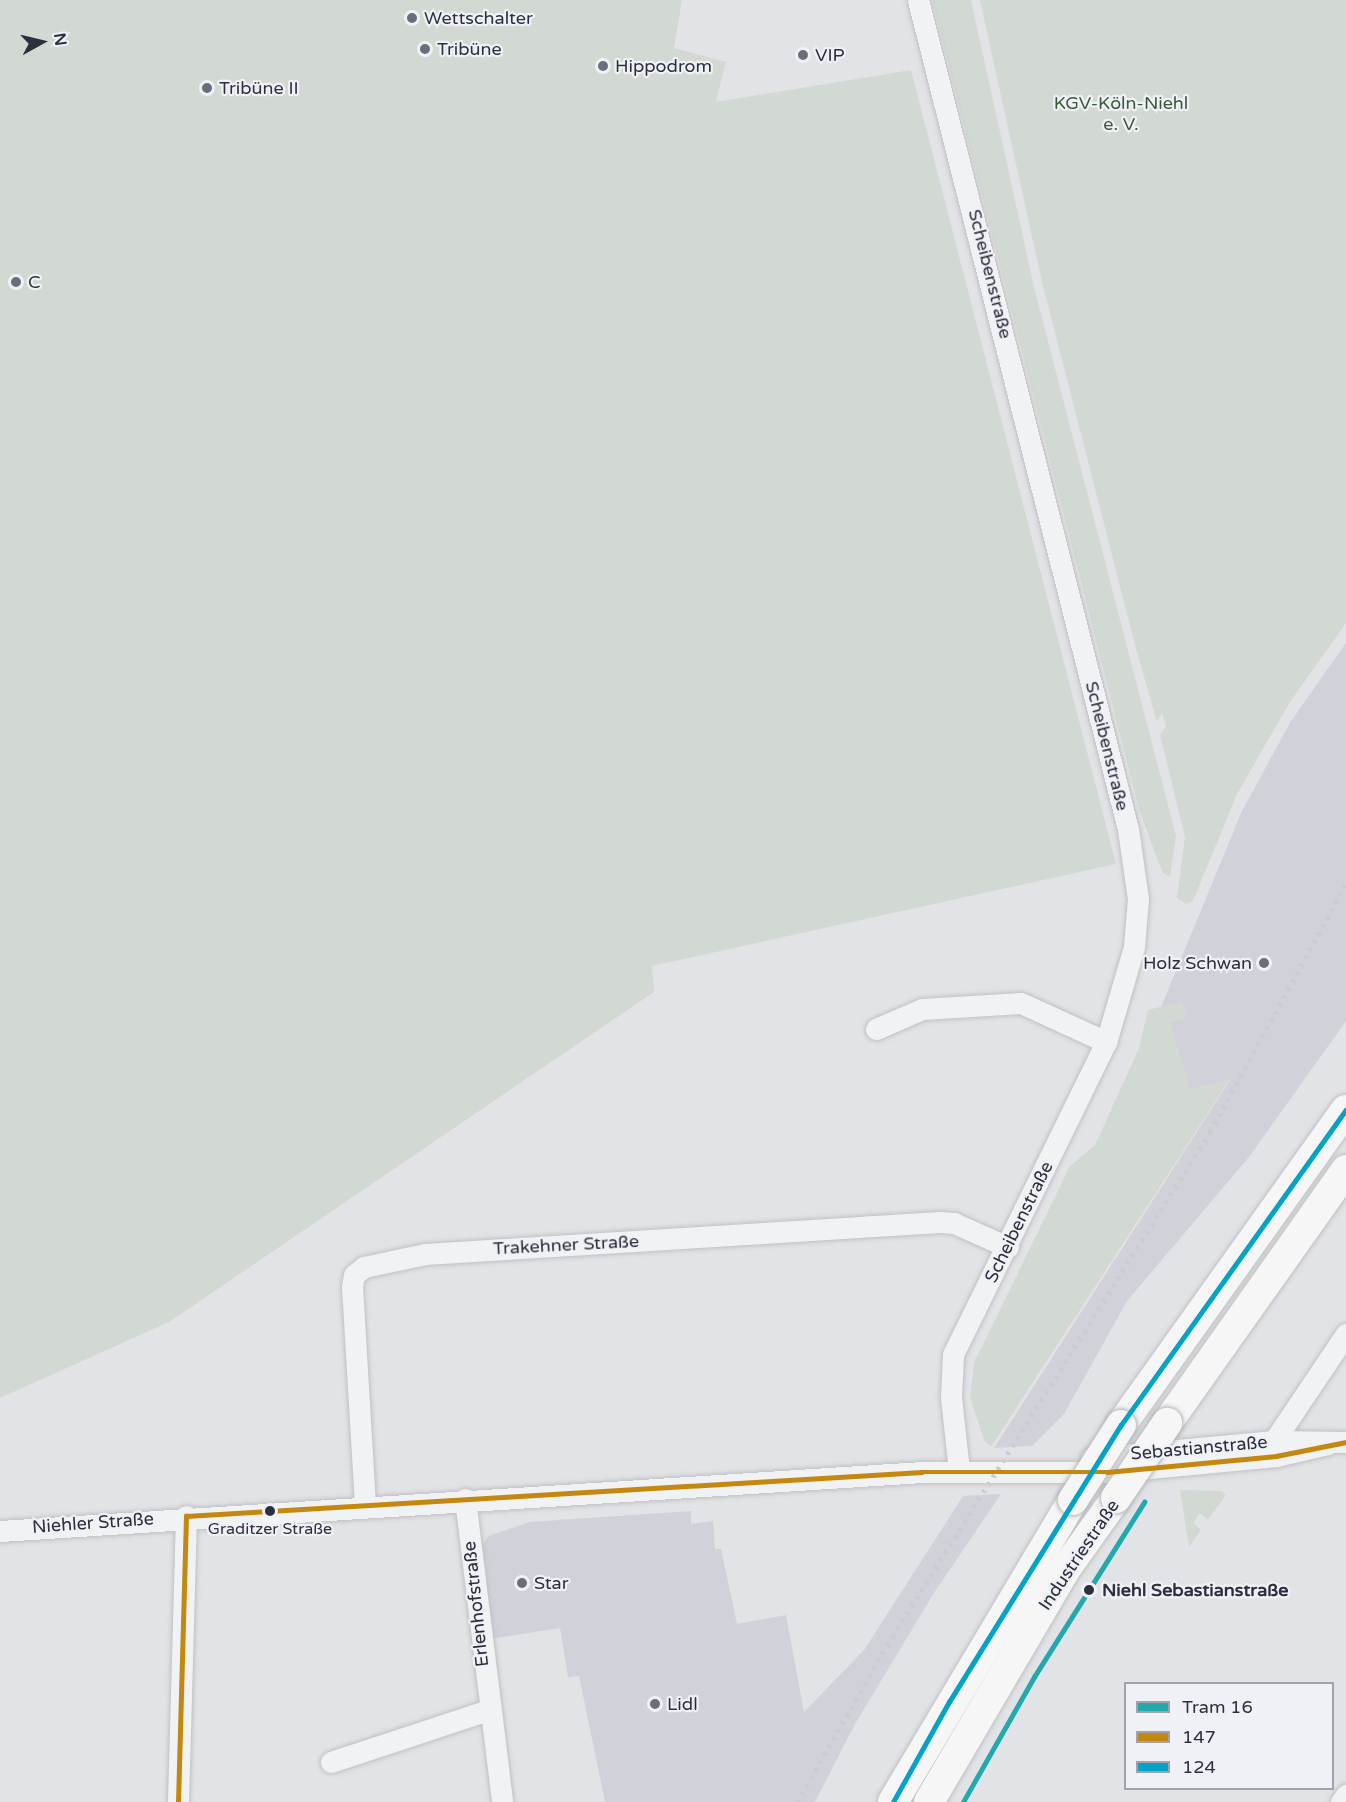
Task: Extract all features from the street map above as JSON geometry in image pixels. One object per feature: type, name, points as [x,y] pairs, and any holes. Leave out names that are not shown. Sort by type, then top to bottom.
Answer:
[{"type":"highway","name":"Industriestraße","points":[[893,1802],[1073,1500],[1121,1425],[1346,1110]]},
{"type":"highway","name":"Industriestraße","points":[[929,1802],[1067,1567],[1346,1170]]},
{"type":"street","name":"Scheibenstraße","points":[[918,0],[944,92],[1136,864],[1134,947],[1106,1042],[954,1355],[951,1397],[959,1471]]},
{"type":"street","points":[[876,1029],[922,1009],[1021,1003],[1106,1042]]},
{"type":"street","name":"Trakehner Straße","points":[[365,1505],[352,1287],[354,1275],[364,1267],[425,1254],[940,1222],[961,1225],[1008,1247]]},
{"type":"street","points":[[1274,1441],[1346,1334]]},
{"type":"street","name":"Sebastianstraße","points":[[999,1471],[1044,1462],[1274,1441],[1337,1443]]},
{"type":"street","name":"Sebastianstraße","points":[[186,1516],[959,1471],[999,1471],[1046,1475],[1107,1472],[1276,1456],[1337,1443]]},
{"type":"street","name":"Erlenhofstraße","points":[[465,1499],[488,1710],[502,1802]]},
{"type":"street","points":[[178,1802],[186,1516]]},
{"type":"street","name":"Niehler Straße","points":[[0,1531],[186,1516]]},
{"type":"street","points":[[331,1762],[488,1710]]},
{"type":"street","points":[[1341,1802],[1346,1795]]},
{"type":"shaded area","points":[[1346,643],[1346,1021],[1249,1157],[1127,1301],[1064,1414],[1032,1446],[994,1448],[1230,1080],[1111,1110],[1139,1049],[1148,1010],[1161,1007],[1242,811],[1291,721]]},
{"type":"shaded area","points":[[1001,1494],[934,1593],[855,1724],[815,1802],[605,1802],[579,1676],[568,1677],[560,1628],[491,1639],[483,1545],[488,1536],[530,1522],[691,1511],[691,1524],[713,1521],[715,1549],[721,1549],[737,1624],[786,1615],[804,1712],[864,1650],[963,1496]]},
{"type":"green space","points":[[0,0],[682,0],[674,48],[726,62],[716,102],[911,70],[1116,864],[652,966],[654,992],[169,1322],[0,1398]]},
{"type":"green space","points":[[932,0],[971,0],[1034,287],[1176,836],[1170,877],[1162,872],[1140,812]]},
{"type":"green space","name":"KGV-Köln-Niehl e. V.","points":[[980,0],[1346,0],[1346,623],[1290,702],[1237,794],[1193,901],[1186,904],[1177,898],[1185,837],[1160,735],[1166,726],[1162,713],[1157,722],[1136,649],[1041,278]]},
{"type":"green space","points":[[1182,1002],[1186,1018],[1170,1023],[1190,1089],[1230,1079],[991,1447],[984,1440],[970,1397],[974,1363],[1070,1166],[1095,1145],[1139,1049],[1148,1010]]},
{"type":"green space","points":[[1180,1490],[1222,1491],[1226,1495],[1208,1520],[1200,1513],[1193,1523],[1201,1530],[1189,1547]]},
{"type":"railway","points":[[797,1802],[892,1637],[1210,1132],[1346,884]]},
{"type":"tram line","name":"16","points":[[963,1802],[1034,1677],[1144,1502]]},
{"type":"transit line","name":"124","points":[[893,1802],[949,1702],[1121,1425],[1346,1110]]},
{"type":"transit line","name":"147","points":[[186,1516],[922,1472],[1107,1472],[1276,1456],[1346,1442]]},
{"type":"transit line","name":"147","points":[[178,1802],[186,1516]]},
{"type":"place","name":"Wettschalter","points":[[412,18]]},
{"type":"place","name":"Tribüne","points":[[425,49]]},
{"type":"place","name":"VIP","points":[[803,55]]},
{"type":"place","name":"Hippodrom","points":[[603,66]]},
{"type":"place","name":"Tribüne II","points":[[207,88]]},
{"type":"place","name":"C","points":[[16,282]]},
{"type":"place","name":"Holz Schwan","points":[[1264,963]]},
{"type":"place","name":"Graditzer Straße","points":[[270,1511]]},
{"type":"place","name":"Star","points":[[522,1583]]},
{"type":"place","name":"Niehl Sebastianstraße","points":[[1089,1590]]},
{"type":"place","name":"Lidl","points":[[655,1704]]}]
